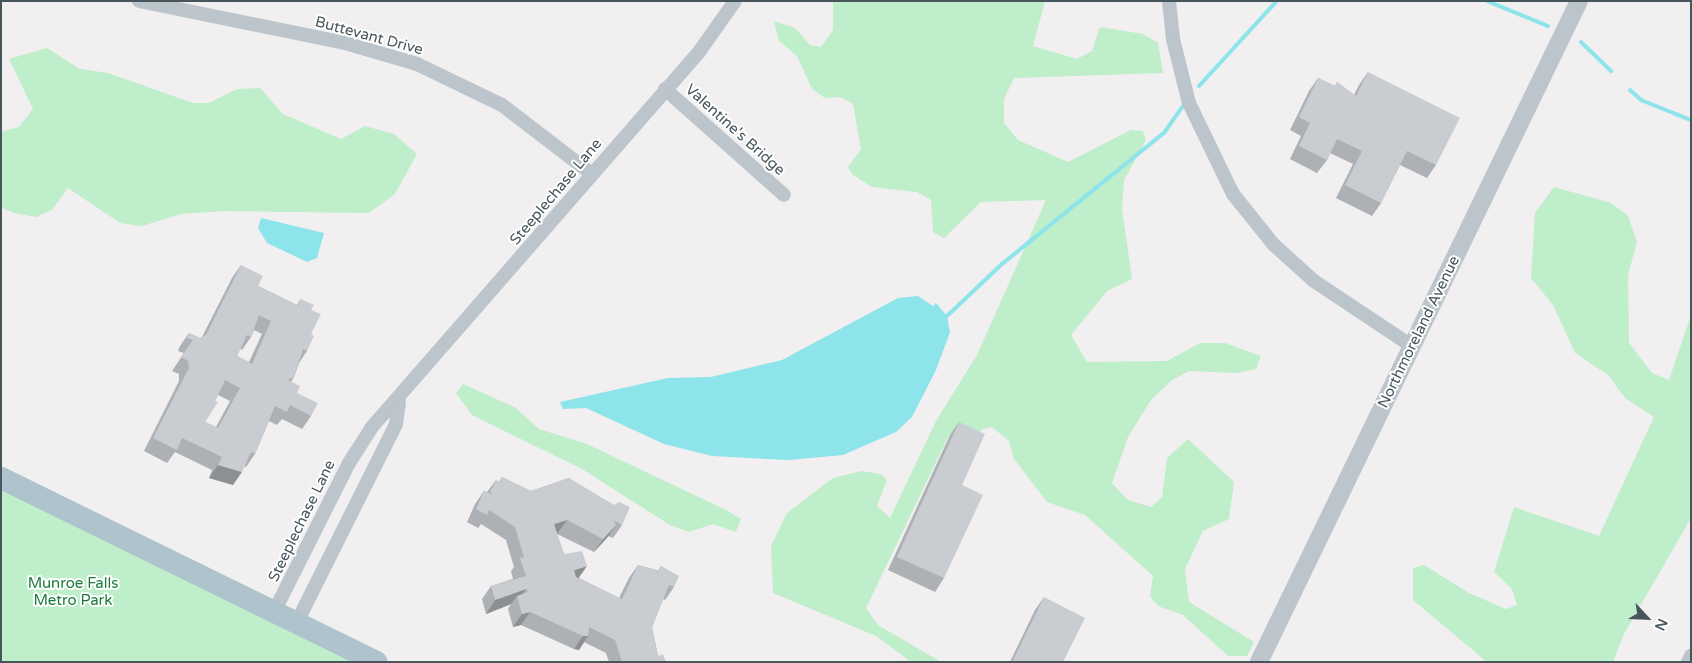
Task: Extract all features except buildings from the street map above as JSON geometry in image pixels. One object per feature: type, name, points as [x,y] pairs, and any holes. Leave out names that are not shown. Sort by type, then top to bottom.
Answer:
[{"type":"main road","points":[[1,478],[275,610],[376,662]]},
{"type":"street","name":"Buttevant Drive","points":[[139,1],[345,43],[417,64],[502,105],[592,174]]},
{"type":"street","name":"Steeplechase Lane","points":[[275,610],[349,463],[372,427],[398,402],[665,89],[735,1]]},
{"type":"street","points":[[1169,1],[1173,39],[1189,103],[1233,194],[1273,244],[1314,281],[1412,346]]},
{"type":"street","name":"Northmoreland Avenue","points":[[1259,662],[1578,1]]},
{"type":"street","name":"Valentine's Bridge","points":[[665,89],[784,195]]},
{"type":"street","points":[[297,622],[396,424],[398,402]]},
{"type":"street","points":[[1688,662],[1691,656]]},
{"type":"green space","points":[[833,1],[1045,1],[1033,46],[1077,59],[1092,51],[1100,27],[1143,34],[1158,43],[1163,73],[1014,78],[1004,99],[1004,123],[1018,140],[1068,162],[1131,130],[1143,131],[1146,140],[1124,180],[1122,209],[1132,279],[1107,291],[1071,335],[1087,362],[1167,361],[1200,343],[1225,343],[1261,356],[1256,369],[1237,373],[1189,371],[1172,380],[1151,400],[1128,437],[1112,483],[1128,500],[1151,507],[1162,497],[1167,458],[1188,439],[1234,482],[1229,519],[1203,531],[1185,569],[1189,602],[1254,642],[1247,656],[1228,656],[1183,615],[1158,606],[1150,596],[1153,576],[1085,515],[1047,502],[1014,459],[1009,441],[992,427],[983,429],[974,438],[949,435],[866,608],[878,625],[941,662],[911,662],[876,636],[773,593],[771,546],[787,513],[833,478],[861,471],[881,474],[887,480],[877,506],[890,518],[936,421],[977,355],[1046,200],[981,202],[944,238],[933,232],[931,200],[917,192],[872,187],[853,175],[848,167],[861,149],[853,104],[840,97],[825,98],[812,89],[797,56],[779,41],[774,21],[795,28],[810,45],[821,47],[833,30]]},
{"type":"green space","points":[[47,48],[80,69],[108,73],[193,103],[209,103],[237,89],[260,88],[283,114],[341,139],[365,126],[394,134],[417,154],[395,194],[369,213],[223,211],[181,214],[142,226],[120,223],[68,188],[52,210],[36,217],[14,213],[1,207],[1,132],[19,127],[33,109],[9,59]]},
{"type":"green space","points":[[1554,187],[1611,203],[1628,216],[1637,242],[1628,275],[1629,343],[1652,373],[1669,380],[1691,315],[1691,518],[1624,634],[1613,662],[1487,662],[1413,600],[1413,568],[1424,565],[1469,593],[1506,609],[1517,605],[1512,589],[1494,572],[1514,507],[1599,536],[1654,417],[1625,398],[1608,375],[1575,353],[1553,305],[1531,278],[1535,213]]},
{"type":"green space","points":[[463,384],[516,408],[539,429],[587,444],[726,510],[741,519],[736,532],[713,524],[689,532],[670,525],[582,469],[472,415],[456,393]]},
{"type":"green space","name":"Munroe Falls Metro Park","points":[[1,478],[376,662],[1,662]]},
{"type":"water","points":[[261,218],[324,233],[317,258],[307,262],[267,243],[258,228]]},
{"type":"water","points":[[918,296],[933,306],[936,303],[947,316],[950,332],[936,370],[912,417],[896,432],[843,455],[788,460],[712,456],[664,444],[586,408],[563,409],[560,402],[668,378],[711,377],[782,360],[898,298]]},
{"type":"waterway","points":[[1199,86],[1277,1]]},
{"type":"waterway","points":[[1487,1],[1548,26]]},
{"type":"waterway","points":[[1581,42],[1611,71]]},
{"type":"waterway","points":[[1630,90],[1641,100],[1691,120]]},
{"type":"waterway","points":[[947,316],[1002,264],[1164,133],[1183,106]]}]
